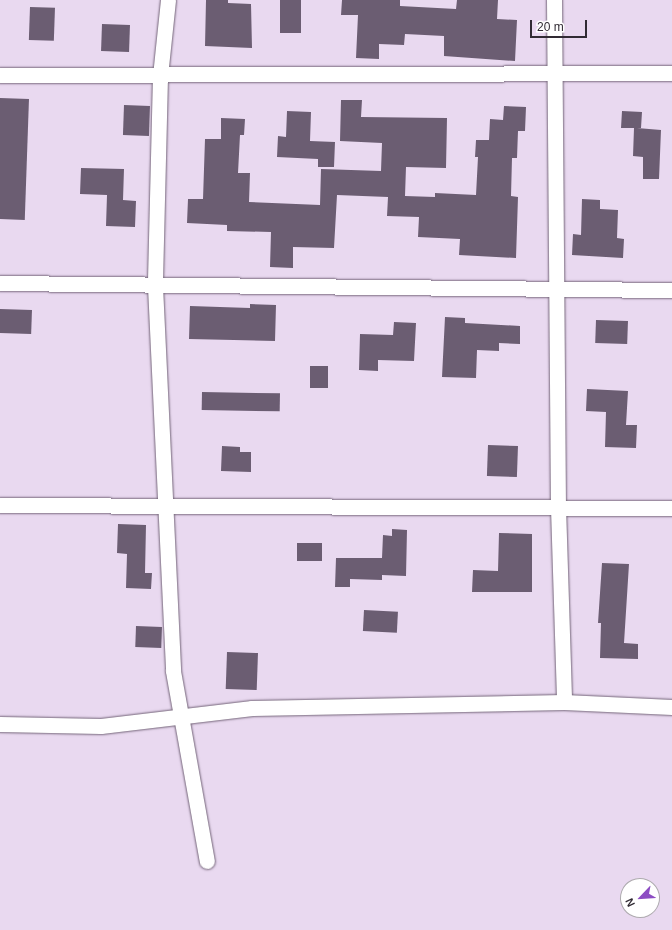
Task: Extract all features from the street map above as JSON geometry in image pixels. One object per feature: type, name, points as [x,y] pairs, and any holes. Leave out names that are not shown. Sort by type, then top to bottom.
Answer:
[{"type":"street","points":[[168,0],[160,76],[155,286],[173,671],[207,861]]},
{"type":"street","points":[[554,0],[558,289],[558,507],[564,702]]},
{"type":"street","points":[[0,75],[160,76],[672,73]]},
{"type":"street","points":[[0,283],[155,286],[672,290]]},
{"type":"street","points":[[0,505],[672,508]]},
{"type":"street","points":[[0,724],[101,726],[252,708],[564,702],[672,707]]},
{"type":"building","points":[[206,0],[228,0],[228,3],[251,4],[252,48],[205,46]]},
{"type":"building","points":[[280,0],[301,0],[301,33],[280,33]]},
{"type":"building","points":[[342,0],[400,0],[400,6],[456,9],[457,0],[498,0],[497,19],[517,20],[515,61],[444,56],[444,36],[405,34],[404,45],[379,44],[379,59],[356,58],[358,15],[341,15]]},
{"type":"building","points":[[30,7],[55,8],[54,41],[29,40]]},
{"type":"building","points":[[102,24],[130,25],[129,52],[101,51]]},
{"type":"building","points":[[0,98],[29,99],[25,220],[0,219]]},
{"type":"building","points":[[341,100],[362,100],[361,117],[447,118],[446,168],[406,167],[405,196],[435,197],[435,193],[476,195],[478,157],[475,157],[476,140],[489,140],[490,119],[503,120],[504,106],[526,107],[525,131],[518,131],[517,158],[512,158],[511,196],[518,197],[516,258],[459,255],[460,239],[418,237],[419,217],[387,216],[388,197],[337,195],[334,248],[293,247],[293,268],[270,267],[271,232],[227,231],[227,225],[187,223],[188,199],[203,199],[205,139],[221,139],[221,118],[245,119],[244,135],[240,135],[238,173],[250,173],[249,202],[320,205],[321,169],[381,171],[382,143],[340,141]]},
{"type":"building","points":[[124,105],[150,106],[149,136],[123,135]]},
{"type":"building","points":[[287,111],[311,112],[310,141],[335,142],[334,167],[318,167],[318,159],[277,157],[278,136],[286,137]]},
{"type":"building","points":[[622,111],[642,112],[641,128],[637,128],[661,130],[659,179],[643,179],[643,157],[633,156],[634,128],[621,128]]},
{"type":"building","points":[[81,168],[124,169],[123,200],[136,201],[135,227],[106,226],[107,195],[80,194]]},
{"type":"building","points":[[582,199],[600,200],[600,209],[618,210],[617,238],[624,239],[623,258],[572,255],[573,234],[581,235]]},
{"type":"building","points":[[250,304],[276,305],[275,341],[189,339],[190,306],[250,308]]},
{"type":"building","points":[[0,309],[32,310],[31,334],[0,333]]},
{"type":"building","points":[[445,317],[465,318],[465,323],[520,326],[520,344],[499,343],[499,351],[477,350],[476,378],[442,377]]},
{"type":"building","points":[[596,320],[628,321],[627,344],[595,343]]},
{"type":"building","points":[[394,322],[416,323],[414,361],[378,360],[378,371],[359,370],[360,334],[393,335]]},
{"type":"building","points":[[310,366],[328,366],[328,388],[310,388]]},
{"type":"building","points":[[587,389],[628,391],[626,425],[637,425],[636,448],[605,447],[606,412],[586,411]]},
{"type":"building","points":[[202,392],[280,393],[280,411],[202,410]]},
{"type":"building","points":[[488,445],[518,446],[517,477],[487,476]]},
{"type":"building","points":[[222,446],[240,447],[240,452],[251,452],[251,472],[221,471]]},
{"type":"building","points":[[118,524],[146,525],[145,573],[152,573],[151,589],[126,588],[127,554],[117,553]]},
{"type":"building","points":[[392,529],[407,530],[406,576],[382,575],[382,580],[350,579],[350,587],[335,587],[336,558],[382,558],[383,535],[392,536]]},
{"type":"building","points":[[499,533],[532,534],[532,592],[472,592],[473,570],[498,571]]},
{"type":"building","points":[[297,543],[322,543],[322,561],[297,561]]},
{"type":"building","points":[[602,563],[629,564],[624,643],[638,644],[638,659],[600,658],[601,623],[598,623]]},
{"type":"building","points":[[364,610],[398,612],[397,633],[363,631]]},
{"type":"building","points":[[136,626],[162,627],[161,648],[135,647]]},
{"type":"building","points":[[227,652],[258,653],[257,690],[226,689]]}]
